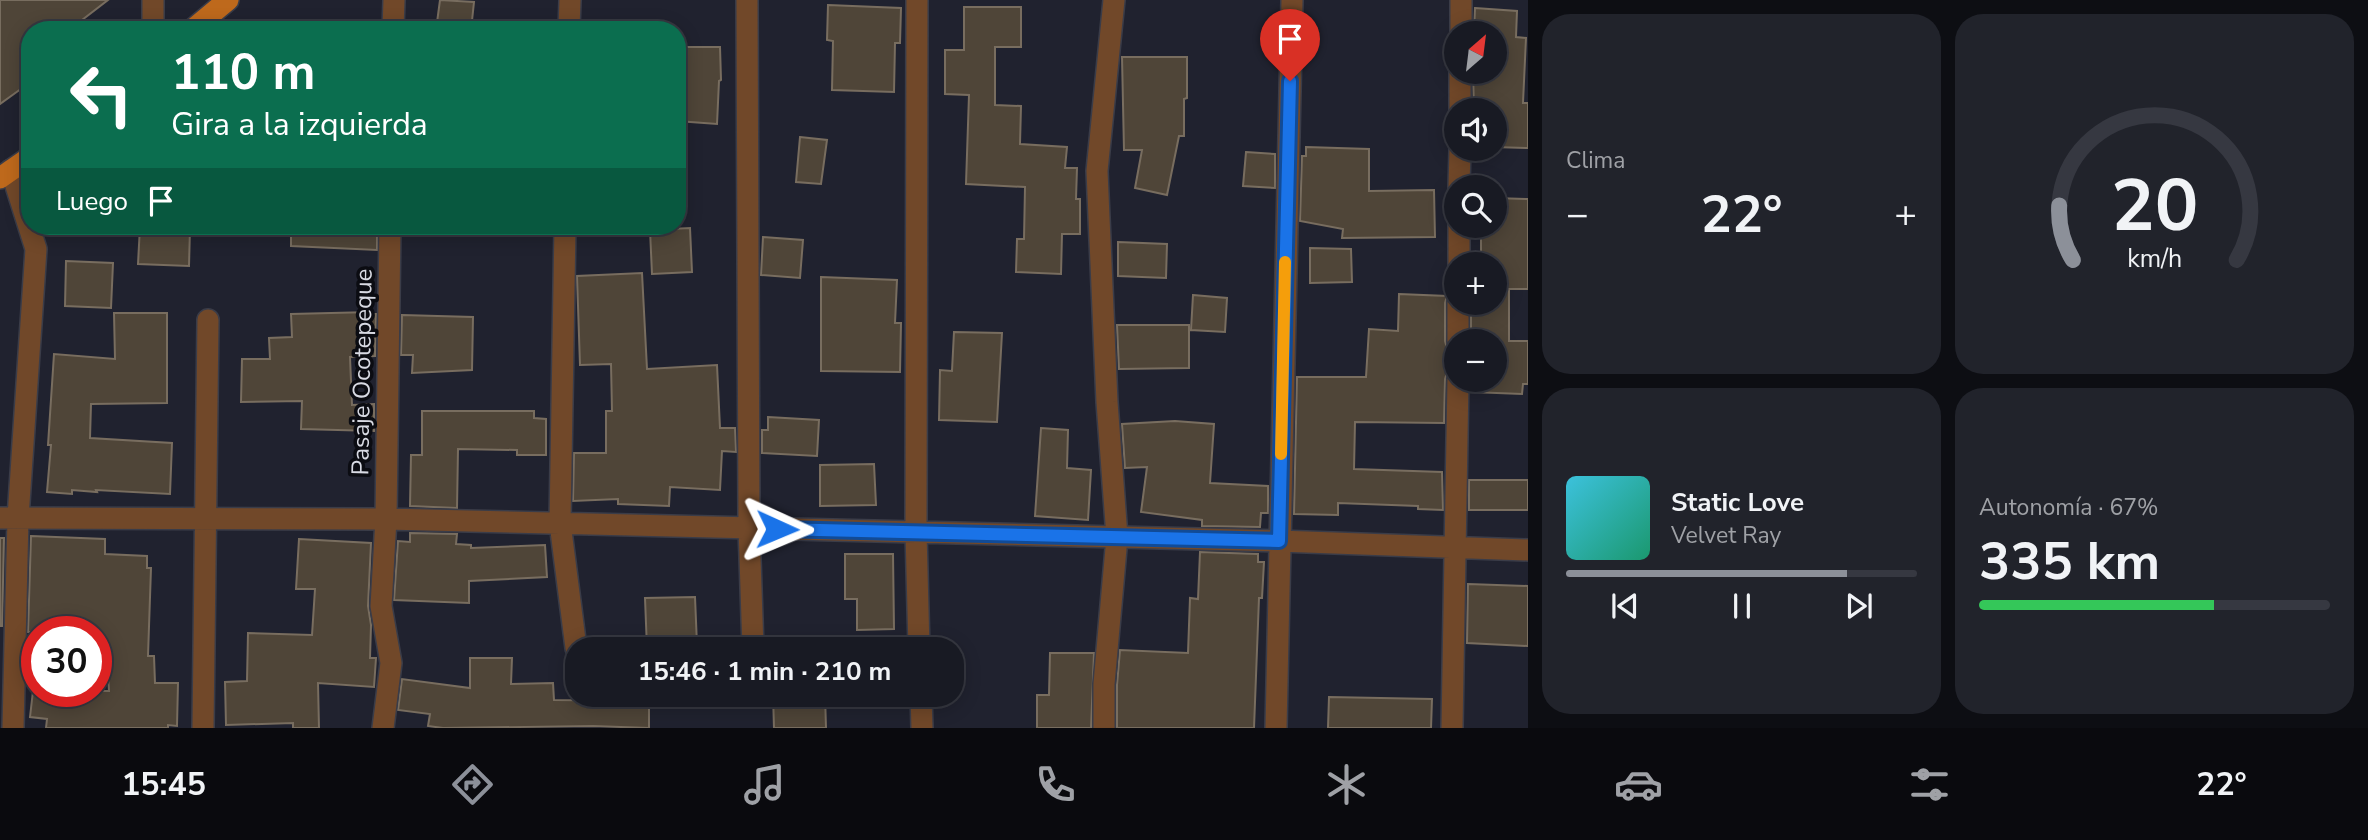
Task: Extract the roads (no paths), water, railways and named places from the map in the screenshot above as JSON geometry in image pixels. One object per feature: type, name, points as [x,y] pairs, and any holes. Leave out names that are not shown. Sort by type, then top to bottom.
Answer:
[{"type":"main road","points":[[203,21],[228,0]]},
{"type":"main road","points":[[5,174],[21,163]]},
{"type":"street","points":[[153,0],[153,21]]},
{"type":"street","points":[[393,21],[394,0]]},
{"type":"street","points":[[569,21],[570,0]]},
{"type":"street","points":[[747,0],[749,528],[753,637]]},
{"type":"street","points":[[918,0],[916,532],[919,637]]},
{"type":"street","points":[[1104,728],[1104,684],[1117,537],[1107,402],[1097,171],[1114,0]]},
{"type":"street","points":[[1276,728],[1292,0]]},
{"type":"street","points":[[1461,0],[1461,21]]},
{"type":"street","points":[[5,174],[21,213]]},
{"type":"street","points":[[13,728],[9,518],[36,249],[30,235]]},
{"type":"street","name":"Pasaje Ocotepeque","points":[[383,728],[391,663],[381,606],[386,519],[390,235]]},
{"type":"street","points":[[565,235],[560,523],[575,637]]},
{"type":"street","points":[[203,728],[208,320]]},
{"type":"street","points":[[1452,728],[1458,392]]},
{"type":"street","points":[[9,518],[386,519],[1279,541],[1528,550]]},
{"type":"street","points":[[921,707],[922,728]]}]
